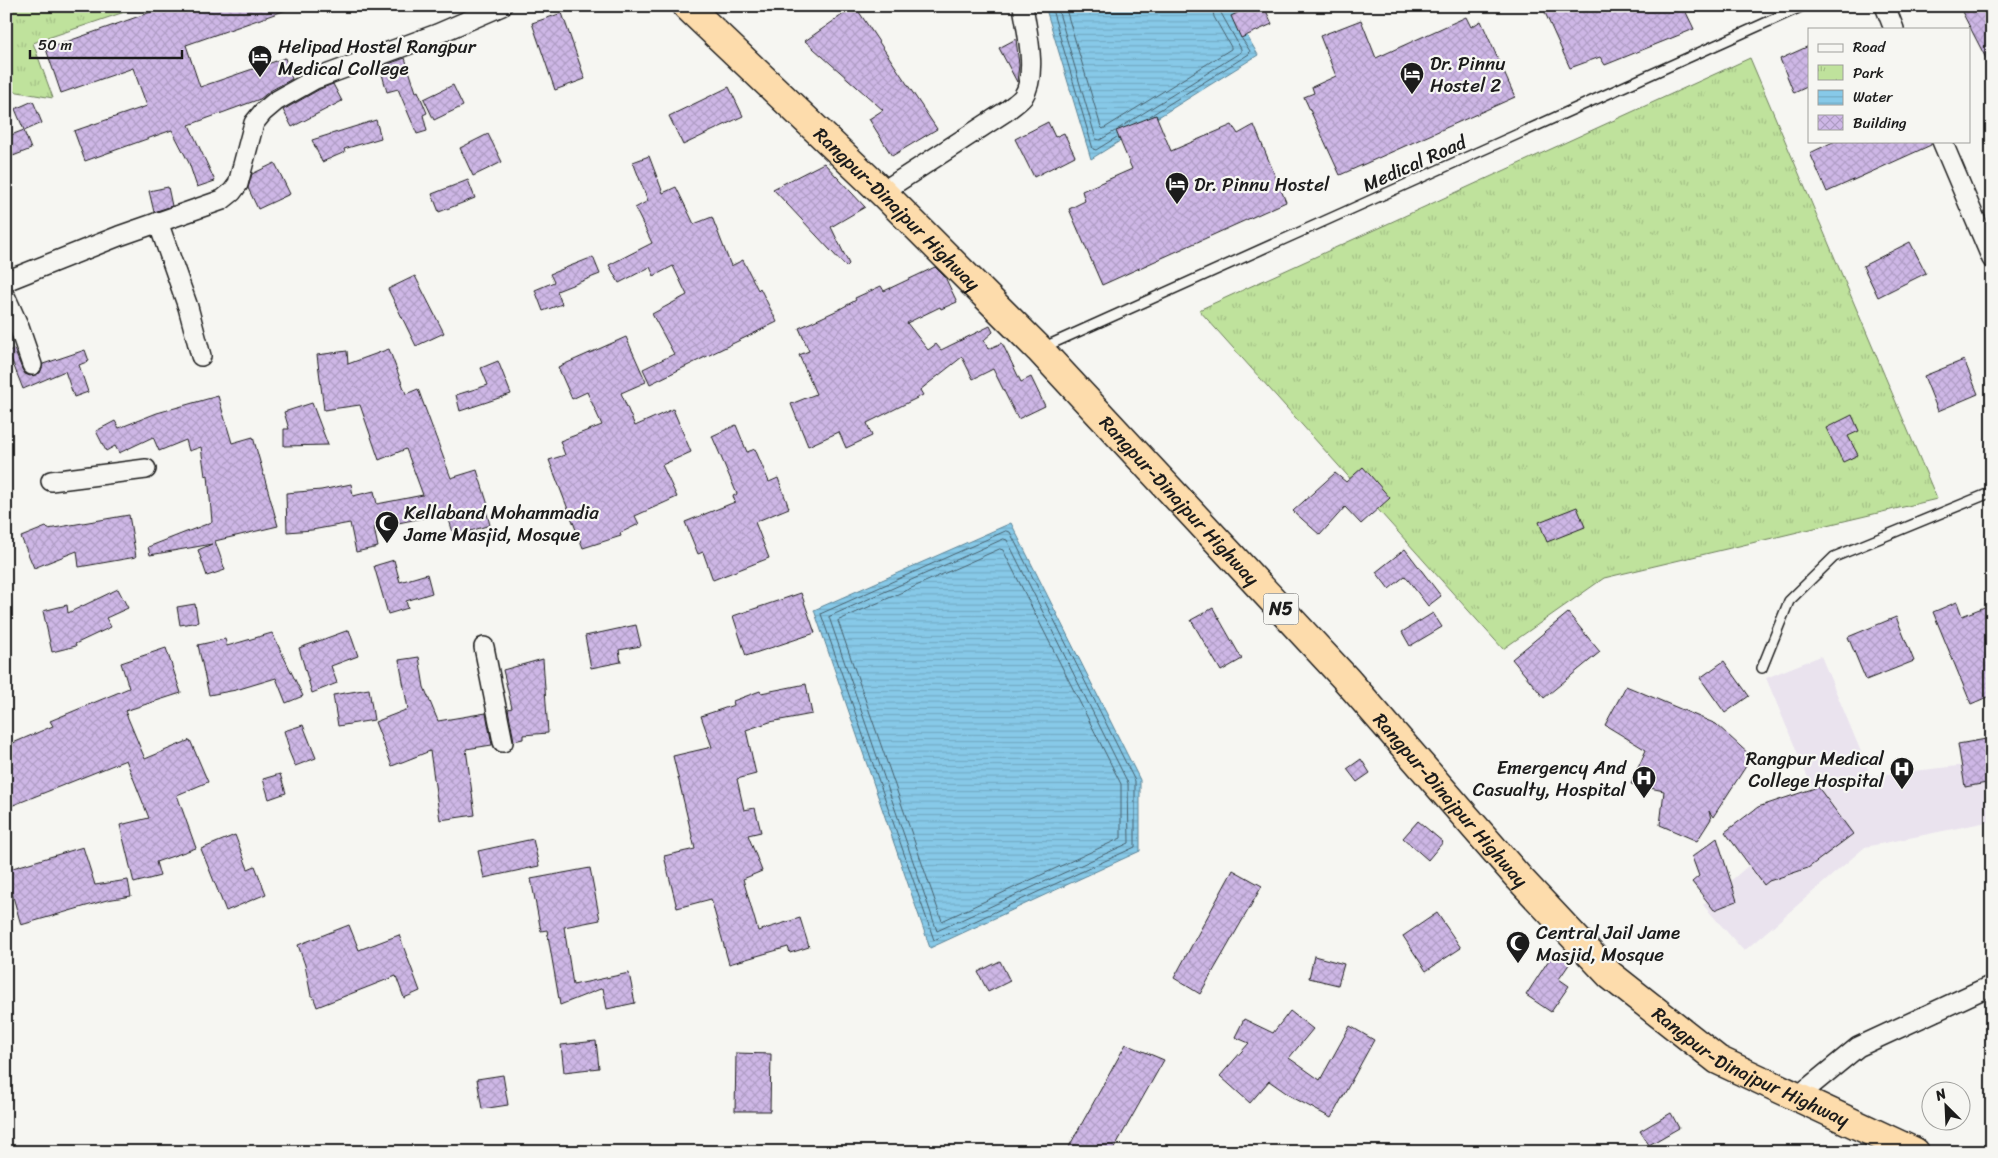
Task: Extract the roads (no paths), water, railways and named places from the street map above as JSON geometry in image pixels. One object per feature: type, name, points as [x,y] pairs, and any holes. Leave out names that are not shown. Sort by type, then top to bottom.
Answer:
[{"type":"highway","name":"Rangpur-Dinajpur Highway","points":[[687,6],[882,192],[1039,349],[1345,678],[1519,878],[1610,975],[1718,1060],[1915,1152]]},
{"type":"street","points":[[6,281],[118,236],[222,200],[238,184],[254,123],[276,100],[315,79],[437,34],[502,6]]},
{"type":"street","points":[[882,192],[1008,110],[1022,98],[1028,86],[1031,68],[1023,6]]},
{"type":"street","points":[[1885,6],[1894,28]]},
{"type":"street","points":[[1942,142],[1992,259]]},
{"type":"street","points":[[158,222],[188,307],[201,356]]},
{"type":"street","points":[[6,298],[19,327],[32,365]]},
{"type":"street","points":[[51,481],[146,469]]},
{"type":"street","points":[[484,647],[503,742]]},
{"type":"street","points":[[1797,1097],[1858,1047],[1992,985]]},
{"type":"lane","name":"Medical Road","points":[[1039,349],[1803,6]]},
{"type":"lane","points":[[1762,668],[1789,601],[1834,558],[1992,492]]},
{"type":"water","points":[[1045,6],[1230,6],[1258,55],[1091,159]]},
{"type":"water","points":[[1011,523],[1140,780],[1140,851],[930,948],[814,610]]},
{"type":"place","name":"Helipad Hostel Rangpur Medical College","points":[[260,78]]},
{"type":"place","name":"Dr. Pinnu Hostel 2","points":[[1412,95]]},
{"type":"place","name":"Dr. Pinnu Hostel","points":[[1177,205]]},
{"type":"place","name":"Kellaband Mohammadia Jame Masjid, Mosque","points":[[387,544]]},
{"type":"place","name":"Rangpur Medical College Hospital","points":[[1902,790]]},
{"type":"place","name":"Emergency And Casualty, Hospital","points":[[1644,799]]},
{"type":"place","name":"Central Jail Jame Masjid, Mosque","points":[[1518,964]]}]
